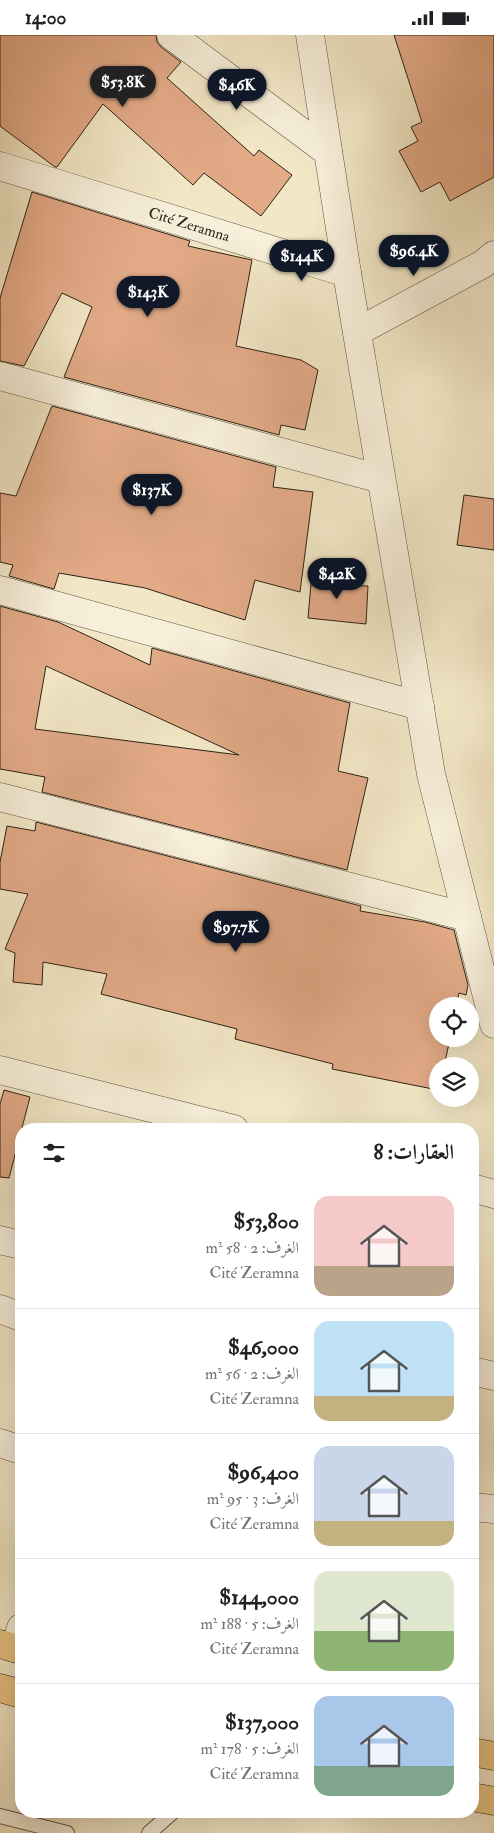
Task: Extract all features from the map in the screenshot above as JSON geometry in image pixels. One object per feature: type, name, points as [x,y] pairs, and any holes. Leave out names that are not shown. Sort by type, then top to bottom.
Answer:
[{"type":"highway","points":[[0,1688],[15,1692]]},
{"type":"highway","points":[[479,1753],[494,1756]]},
{"type":"highway","points":[[479,1798],[494,1801]]},
{"type":"street","points":[[172,35],[328,152]]},
{"type":"street","points":[[310,35],[347,273],[431,774],[494,1024]]},
{"type":"street","name":"Cité Zeramna","points":[[0,166],[347,273]]},
{"type":"street","points":[[357,332],[483,264],[494,255]]},
{"type":"street","points":[[0,376],[382,479]]},
{"type":"street","points":[[0,591],[420,706]]},
{"type":"street","points":[[0,797],[467,917]]},
{"type":"street","points":[[0,1070],[210,1123]]},
{"type":"street","points":[[479,1190],[494,1194]]},
{"type":"street","points":[[0,1240],[15,1244]]},
{"type":"street","points":[[0,1309],[15,1315]]},
{"type":"street","points":[[479,1372],[494,1375]]},
{"type":"street","points":[[0,1443],[15,1448]]},
{"type":"street","points":[[479,1508],[494,1509]]},
{"type":"lane","points":[[0,1816],[67,1833]]},
{"type":"lane","points":[[149,1833],[166,1818]]},
{"type":"building","points":[[0,35],[156,35],[157,42],[161,47],[181,62],[167,78],[254,156],[259,150],[292,175],[261,216],[204,173],[193,185],[103,104],[57,167],[55,167],[0,126]]},
{"type":"building","points":[[394,35],[494,35],[494,177],[450,201],[440,182],[421,192],[399,151],[418,141],[411,127],[422,122]]},
{"type":"building","points":[[32,192],[190,241],[188,246],[252,260],[236,346],[301,360],[318,370],[305,430],[281,425],[279,435],[64,377],[92,307],[62,293],[24,366],[0,361],[0,298]]},
{"type":"building","points":[[52,406],[276,467],[273,487],[313,492],[300,592],[255,580],[245,620],[145,588],[59,573],[54,589],[9,576],[13,565],[0,562],[0,493],[16,496]]},
{"type":"building","points":[[464,495],[494,499],[494,550],[457,545]]},
{"type":"building","points":[[312,572],[340,574],[339,585],[368,586],[366,624],[308,618]]},
{"type":"building","points":[[0,606],[58,622],[150,665],[152,648],[350,703],[338,771],[368,778],[347,870],[42,792],[45,777],[0,769]],"holes":[[[46,666],[239,755],[35,729]]]},
{"type":"building","points":[[36,822],[361,906],[360,911],[425,922],[454,930],[468,985],[466,995],[459,993],[458,997],[429,997],[429,1047],[448,1047],[446,1057],[429,1057],[429,1088],[332,1069],[333,1064],[235,1039],[237,1029],[101,994],[107,974],[43,962],[42,985],[13,982],[15,953],[5,949],[28,894],[0,889],[0,862],[7,826],[35,831]]},
{"type":"building","points":[[4,1090],[30,1097],[23,1123],[15,1123],[15,1155],[9,1178],[0,1177],[0,1104]]}]
